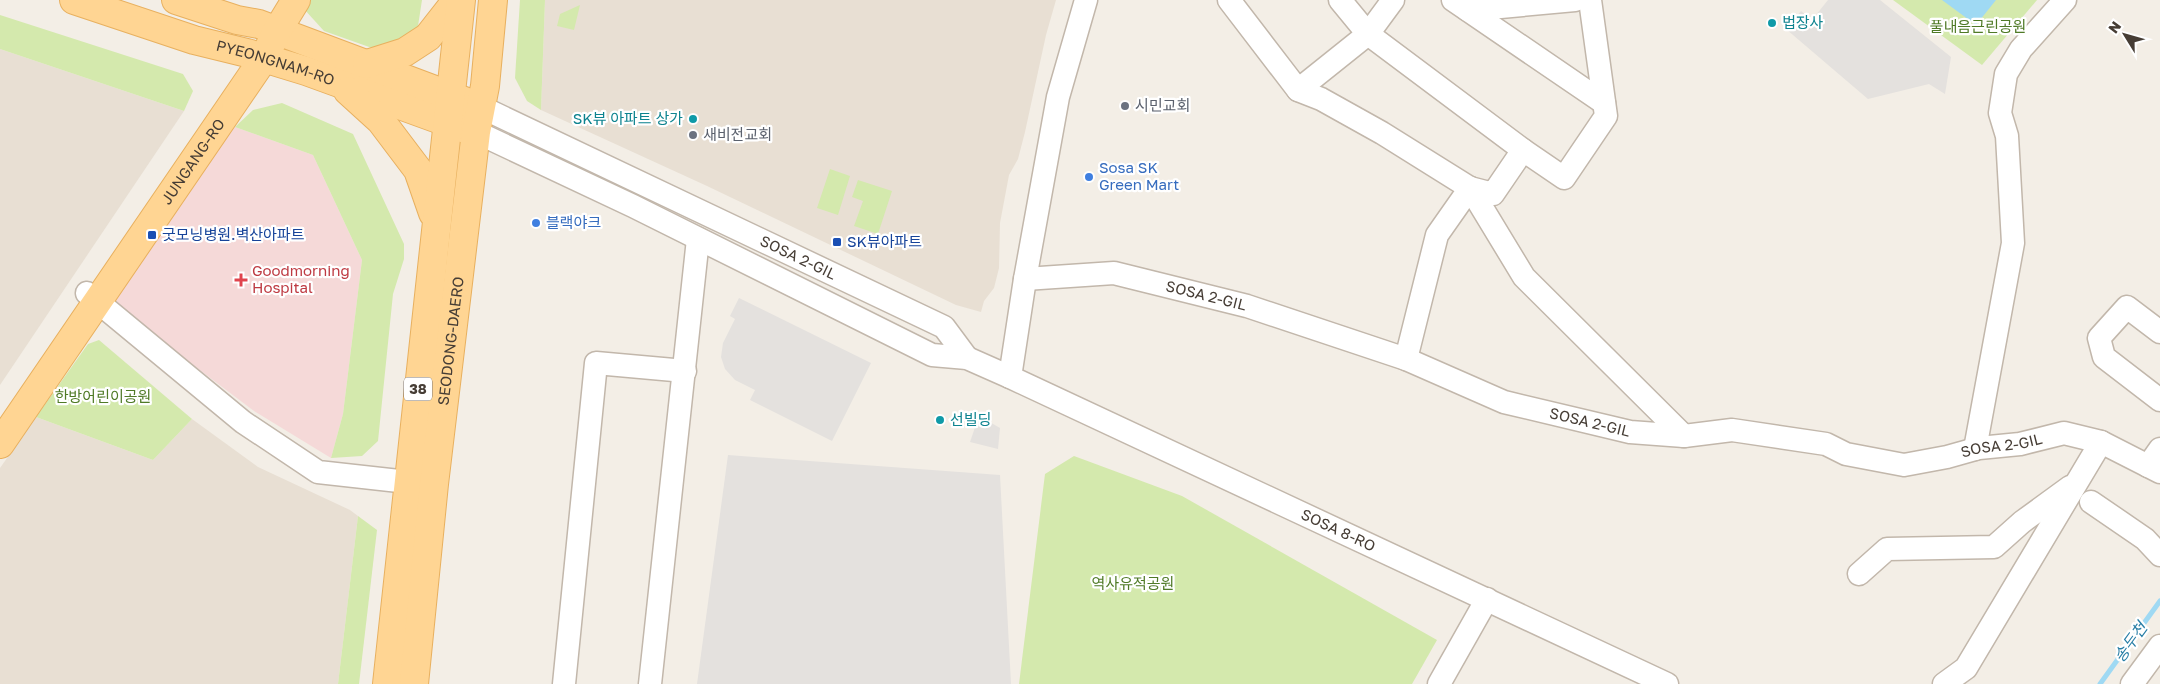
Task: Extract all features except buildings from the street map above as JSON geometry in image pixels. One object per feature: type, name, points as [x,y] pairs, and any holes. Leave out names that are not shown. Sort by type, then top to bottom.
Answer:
[{"type":"main road","name":"PYEONGNAM-RO","points":[[74,0],[194,40],[255,55],[337,82],[446,123],[479,119]]},
{"type":"main road","name":"PYEONGNAM-RO","points":[[176,0],[268,28],[450,95],[479,119]]},
{"type":"main road","name":"JUNGANG-RO","points":[[0,444],[92,297],[255,55],[268,28],[275,0]]},
{"type":"main road","name":"JUNGANG-RO","points":[[268,28],[296,0]]},
{"type":"main road","points":[[367,64],[405,52],[428,37],[457,0]]},
{"type":"main road","name":"SEODONG-DAERO","points":[[387,684],[446,123],[461,0]]},
{"type":"main road","name":"SEODONG-DAERO","points":[[414,684],[434,484],[493,0]]},
{"type":"main road","points":[[337,82],[381,120],[418,170],[436,223]]},
{"type":"main road","name":"JUNGANG-RO","points":[[0,423],[92,297]]},
{"type":"street","points":[[1010,377],[1025,279],[1058,97],[1086,0]]},
{"type":"street","points":[[1340,0],[1368,34],[1522,150],[1564,178],[1606,116],[1590,0]]},
{"type":"street","points":[[1298,90],[1368,34],[1393,0]]},
{"type":"street","points":[[1460,5],[1575,0]]},
{"type":"street","points":[[1975,449],[2013,243],[2007,136],[2000,113],[2006,74],[2020,49],[2065,0]]},
{"type":"street","points":[[1231,1],[1298,90],[1321,99],[1382,133],[1470,188],[1493,194],[1522,150]]},
{"type":"street","points":[[1460,5],[1604,103]]},
{"type":"street","name":"SOSA 2-GIL","points":[[479,119],[698,239],[932,354],[966,358]]},
{"type":"street","name":"SOSA 2-GIL","points":[[479,119],[944,326],[966,358]]},
{"type":"street","points":[[1406,359],[1437,235],[1470,188]]},
{"type":"street","points":[[1470,188],[1524,277],[1684,436]]},
{"type":"street","points":[[650,684],[698,239]]},
{"type":"street","name":"SOSA 2-GIL","points":[[1025,279],[1114,273],[1247,306],[1406,359],[1504,402],[1630,432],[1684,436],[1732,430],[1826,444],[1846,454],[1904,465],[1975,449],[2020,444],[2064,433],[2089,437],[2156,462]]},
{"type":"street","points":[[92,297],[243,422],[318,472],[408,482]]},
{"type":"street","points":[[2160,332],[2126,307],[2099,338],[2104,357],[2160,400]]},
{"type":"street","name":"SOSA 8-RO","points":[[966,358],[1667,684]]},
{"type":"street","points":[[564,684],[596,363],[685,371]]},
{"type":"street","points":[[1944,684],[1966,668],[2101,442]]},
{"type":"street","points":[[1859,574],[1887,549],[1994,547],[2022,522],[2079,480]]},
{"type":"street","points":[[2090,502],[2145,538],[2160,555]]},
{"type":"street","points":[[1438,684],[1487,599]]},
{"type":"street","points":[[2132,684],[2160,646]]},
{"type":"shaded area","points":[[545,0],[1056,0],[1046,35],[1018,159],[1009,175],[1000,223],[999,268],[994,288],[984,301],[981,312],[956,305],[707,186],[541,110]]},
{"type":"shaded area","points":[[1828,0],[1880,0],[1951,57],[1945,94],[1929,84],[1868,99],[1786,29],[1801,11],[1812,20]]},
{"type":"shaded area","points":[[0,49],[184,111],[0,385]]},
{"type":"shaded area","name":"Goodmorning Hospital","points":[[235,127],[313,155],[362,260],[343,414],[331,458],[254,411],[107,300]]},
{"type":"shaded area","points":[[739,298],[871,363],[832,441],[750,400],[755,390],[735,380],[725,369],[721,357],[723,343],[735,319],[730,316]]},
{"type":"shaded area","points":[[979,416],[1000,428],[998,449],[970,442]]},
{"type":"shaded area","points":[[36,417],[153,460],[192,419],[258,467],[350,510],[358,516],[338,684],[0,684],[0,468]]},
{"type":"shaded area","points":[[728,455],[1000,475],[1011,684],[697,684]]},
{"type":"green space","points":[[310,0],[422,0],[418,26],[408,39],[372,48],[324,31],[304,9]]},
{"type":"green space","points":[[520,0],[545,0],[541,110],[527,101],[515,78]]},
{"type":"green space","name":"풀내음근린공원","points":[[1893,0],[2037,0],[1982,65]]},
{"type":"green space","points":[[580,5],[574,30],[557,26],[560,14]]},
{"type":"green space","points":[[0,15],[183,74],[193,91],[184,111],[0,49]]},
{"type":"green space","points":[[282,103],[353,134],[404,244],[404,259],[393,294],[378,441],[362,456],[331,458],[343,414],[362,260],[313,155],[235,127],[253,110]]},
{"type":"green space","points":[[830,169],[850,176],[838,215],[817,208]]},
{"type":"green space","points":[[858,180],[892,191],[878,234],[854,226],[863,201],[852,197]]},
{"type":"green space","name":"한방어린이공원","points":[[99,340],[192,419],[153,460],[36,417],[88,344]]},
{"type":"green space","name":"역사유적공원","points":[[1074,456],[1182,496],[1437,640],[1412,684],[1019,684],[1045,474]]},
{"type":"green space","points":[[358,516],[377,530],[359,684],[338,684]]},
{"type":"water","points":[[1942,0],[1996,0],[1976,25]]},
{"type":"waterway","name":"송두천","points":[[2100,684],[2160,601]]},
{"type":"place","name":"법장사","points":[[1772,23]]},
{"type":"place","name":"시민교회","points":[[1125,106]]},
{"type":"place","name":"SK뷰 아파트 상가","points":[[693,119]]},
{"type":"place","name":"새비전교회","points":[[693,135]]},
{"type":"place","name":"Sosa SK Green Mart","points":[[1089,177]]},
{"type":"place","name":"블랙야크","points":[[536,223]]},
{"type":"place","name":"굿모닝병원.벽산아파트","points":[[152,235]]},
{"type":"place","name":"SK뷰아파트","points":[[837,242]]},
{"type":"place","name":"Goodmorning Hospital","points":[[241,280]]},
{"type":"place","name":"선빌딩","points":[[940,420]]}]
